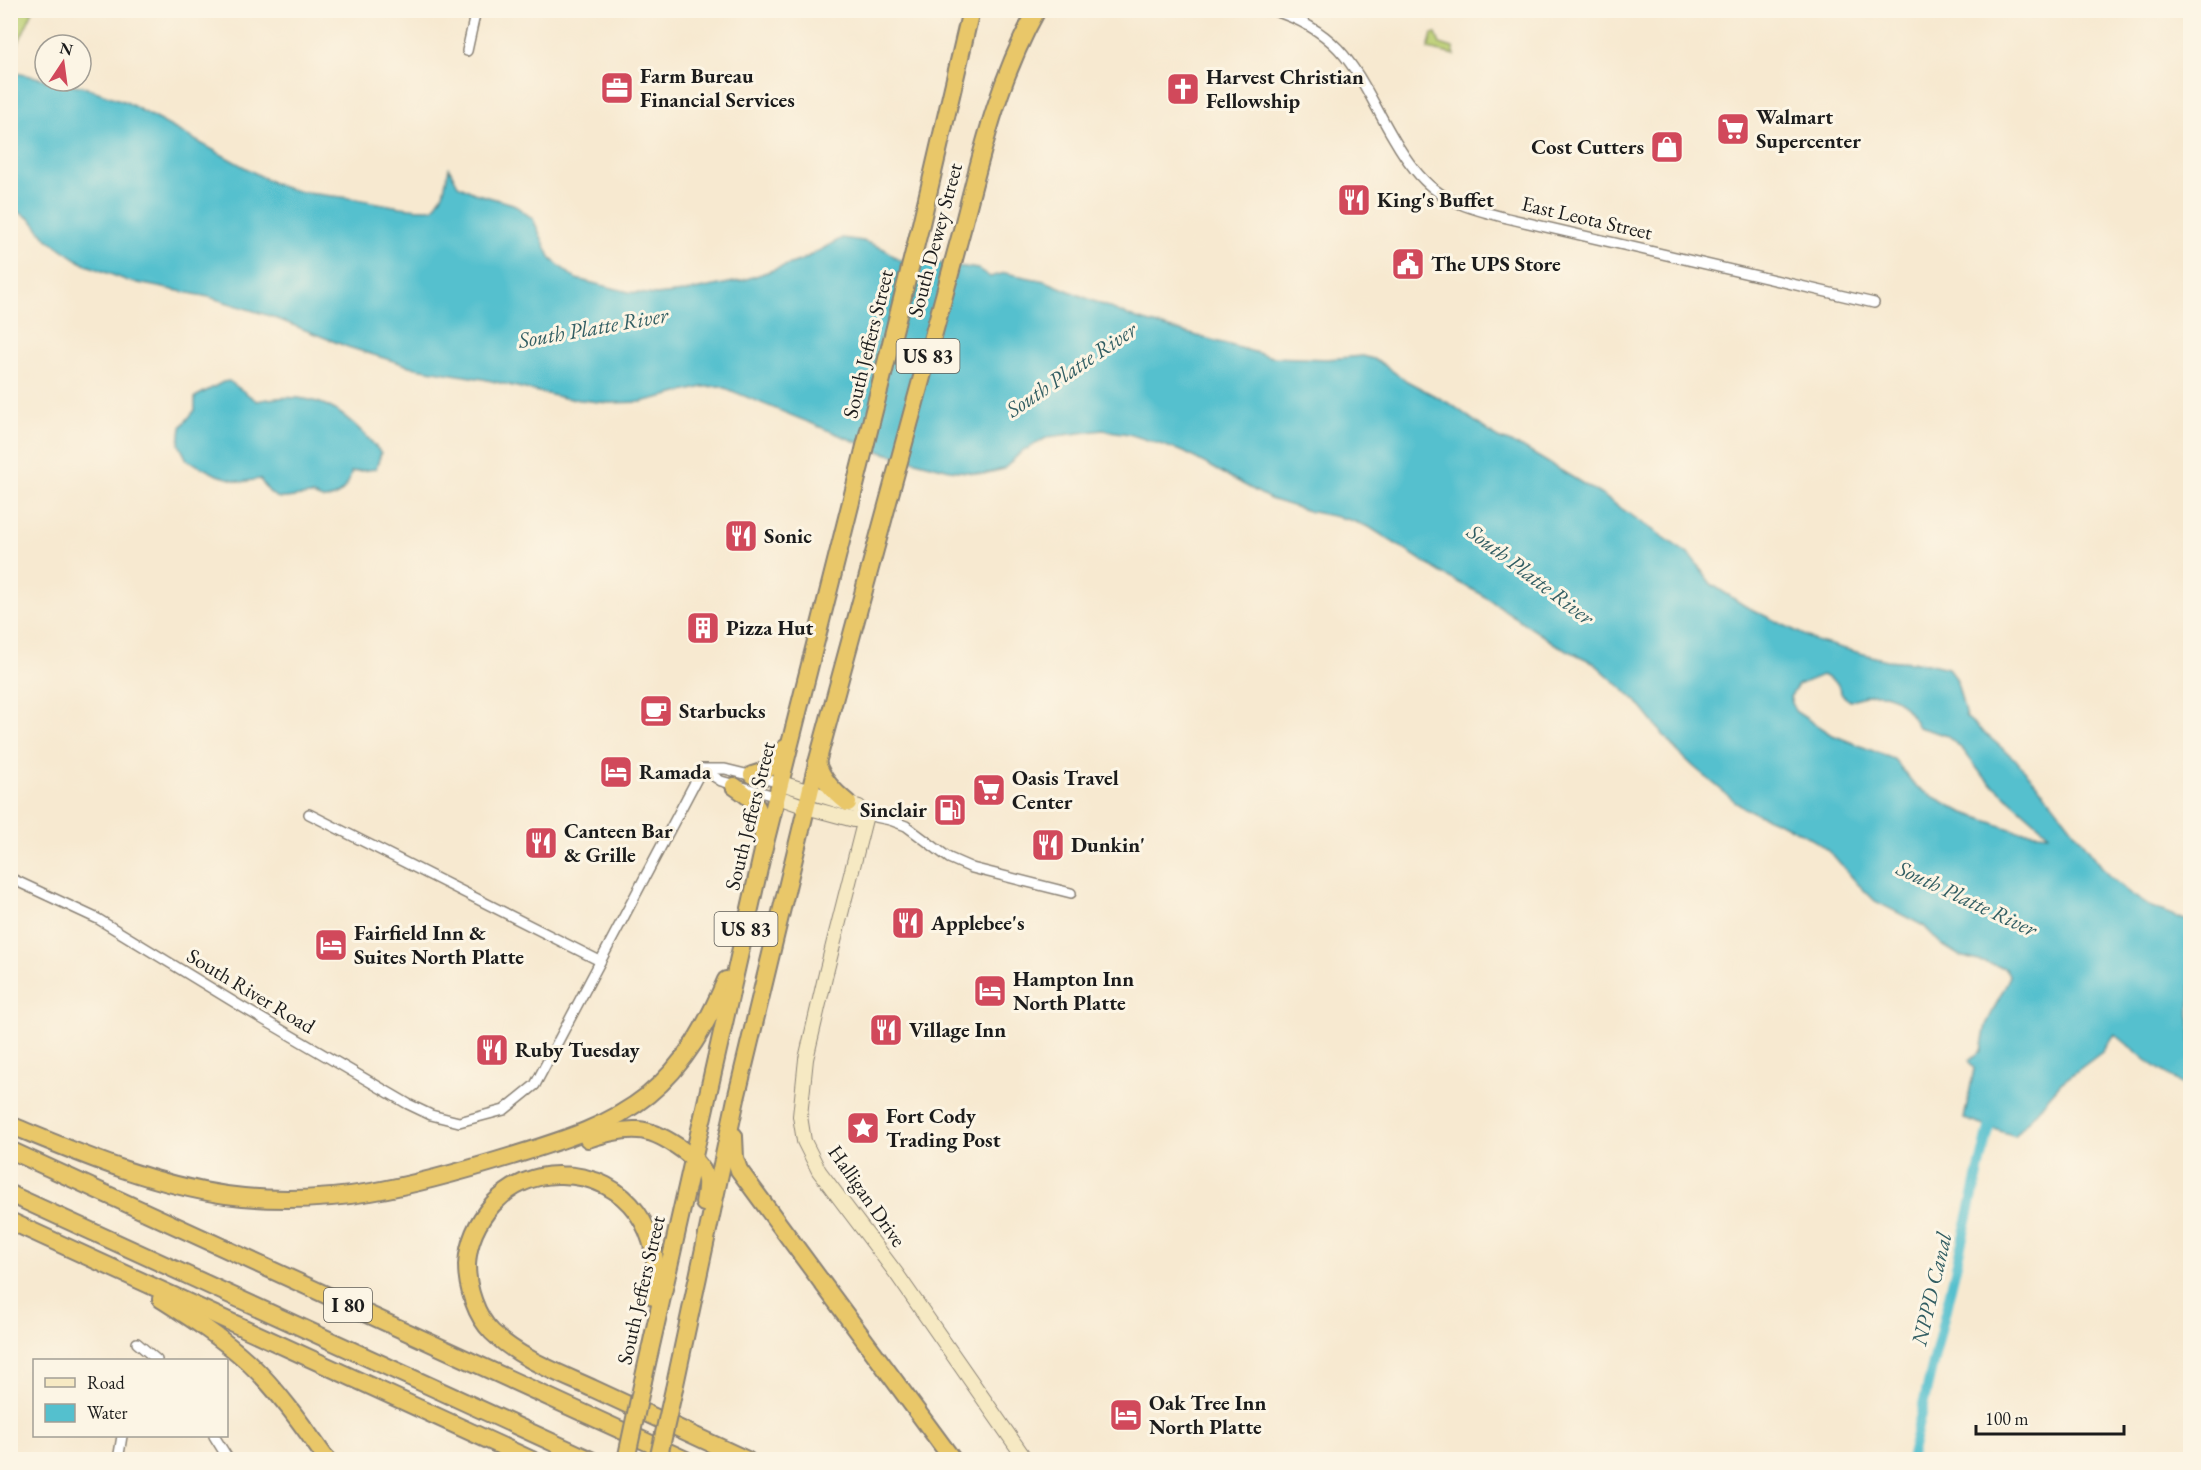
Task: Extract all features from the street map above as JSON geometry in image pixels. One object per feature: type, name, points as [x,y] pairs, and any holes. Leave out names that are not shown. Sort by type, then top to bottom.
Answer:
[{"type":"highway","name":"South Jeffers Street","points":[[626,1460],[763,851],[921,224],[971,10]]},
{"type":"highway","name":"South Dewey Street","points":[[817,763],[963,226],[983,144],[1001,87],[1037,10]]},
{"type":"highway","points":[[752,775],[769,769],[777,763],[795,729]]},
{"type":"highway","points":[[817,763],[825,781],[848,803]]},
{"type":"highway","name":"US 83","points":[[658,1460],[736,1099],[817,763]]},
{"type":"highway","points":[[734,786],[757,805],[762,827],[763,851]]},
{"type":"highway","points":[[10,1125],[120,1170],[190,1189],[287,1200],[348,1196],[407,1187],[469,1170],[586,1132],[629,1109],[648,1095],[665,1080],[699,1037],[715,1007],[744,938]]},
{"type":"highway","points":[[736,1099],[734,1151],[739,1170],[953,1460]]},
{"type":"highway","points":[[469,1170],[526,1158],[602,1135],[627,1130],[644,1131],[662,1137],[693,1159],[701,1167],[706,1180],[693,1263],[693,1296]]},
{"type":"highway","name":"I 80","points":[[10,1150],[686,1460]]},
{"type":"highway","points":[[643,1381],[656,1283],[655,1257],[651,1239],[633,1207],[614,1190],[588,1178],[572,1175],[536,1177],[508,1190],[487,1211],[478,1224],[468,1254],[467,1270],[473,1300],[490,1331],[508,1346],[530,1359],[747,1460]]},
{"type":"highway","name":"I 80","points":[[10,1194],[591,1460]]},
{"type":"highway","points":[[10,1221],[532,1460]]},
{"type":"highway","points":[[77,1252],[174,1308],[248,1362],[298,1420],[327,1460]]},
{"type":"street","points":[[466,51],[476,10]]},
{"type":"street","name":"East Leota Street","points":[[1271,10],[1310,26],[1346,56],[1360,76],[1390,134],[1410,166],[1433,188],[1456,203],[1507,218],[1874,303]]},
{"type":"street","points":[[702,769],[725,769],[752,775],[780,790],[854,820],[866,815],[890,820],[906,826],[949,858],[972,868],[1071,893]]},
{"type":"street","points":[[702,769],[734,786],[780,790]]},
{"type":"street","points":[[309,814],[600,961],[702,769]]},
{"type":"street","points":[[808,800],[848,803],[859,807],[866,815]]},
{"type":"street","name":"Halligan Drive","points":[[866,815],[807,1059],[800,1116],[804,1141],[819,1171],[896,1273],[1026,1460]]},
{"type":"street","name":"South River Road","points":[[10,879],[98,919],[408,1104],[432,1115],[459,1122],[504,1110],[535,1085],[600,961]]},
{"type":"street","points":[[136,1343],[151,1358]]},
{"type":"street","points":[[118,1460],[122,1437]]},
{"type":"street","points":[[215,1437],[229,1460]]},
{"type":"green space","points":[[10,11],[33,11],[11,59]]},
{"type":"green space","points":[[1432,34],[1436,34],[1440,44],[1453,48],[1455,55],[1428,49]]},
{"type":"water","name":"South Platte River","points":[[11,72],[33,77],[33,93],[93,93],[93,90],[126,102],[275,184],[312,194],[401,207],[433,209],[443,194],[449,168],[458,185],[474,193],[513,204],[533,219],[551,259],[576,279],[629,292],[656,295],[744,280],[802,260],[842,238],[863,241],[884,249],[899,260],[978,269],[990,277],[1005,273],[1045,281],[1137,319],[1272,357],[1327,359],[1363,356],[1377,360],[1405,380],[1452,405],[1498,438],[1522,447],[1600,494],[1691,556],[1711,584],[1745,606],[1816,641],[1886,660],[1927,663],[1948,668],[1956,678],[1966,717],[2016,760],[2052,802],[2109,876],[2149,906],[2190,922],[2190,1090],[2146,1060],[2115,1034],[2102,1052],[2061,1083],[2015,1136],[1964,1119],[1974,1069],[1969,1060],[1981,1051],[1986,1025],[2010,976],[2005,968],[1960,956],[1942,945],[1924,926],[1875,901],[1833,855],[1817,842],[1796,830],[1742,807],[1674,748],[1636,701],[1594,663],[1555,644],[1479,593],[1448,577],[1369,527],[1270,499],[1184,452],[1129,434],[1103,430],[1048,437],[1021,452],[1004,469],[983,474],[950,470],[881,452],[720,386],[703,387],[641,402],[608,403],[564,398],[483,379],[416,368],[348,347],[270,316],[209,297],[128,281],[84,264],[46,238],[31,219],[11,208]],"holes":[[[1822,675],[1837,683],[1842,695],[1850,701],[1873,694],[1883,694],[1898,700],[1918,727],[1948,736],[1964,751],[1982,775],[2049,834],[2016,831],[1962,812],[1917,788],[1894,759],[1830,734],[1795,711],[1790,697],[1798,685]]]},
{"type":"water","points":[[229,381],[257,401],[278,398],[312,400],[342,414],[381,453],[376,469],[351,472],[343,490],[334,497],[322,499],[311,495],[282,498],[271,494],[260,479],[241,482],[217,475],[187,460],[179,444],[181,427],[195,410],[195,397]]},
{"type":"waterway","name":"NPPD Canal","points":[[1910,1460],[1989,1128]]},
{"type":"place","name":"Farm Bureau Financial Services","points":[[617,88]]},
{"type":"place","name":"Harvest Christian Fellowship","points":[[1183,89]]},
{"type":"place","name":"Walmart Supercenter","points":[[1733,129]]},
{"type":"place","name":"Cost Cutters","points":[[1667,147]]},
{"type":"place","name":"King's Buffet","points":[[1354,200]]},
{"type":"place","name":"The UPS Store","points":[[1408,264]]},
{"type":"place","name":"Sonic","points":[[741,536]]},
{"type":"place","name":"Pizza Hut","points":[[703,628]]},
{"type":"place","name":"Starbucks","points":[[656,711]]},
{"type":"place","name":"Ramada","points":[[616,772]]},
{"type":"place","name":"Oasis Travel Center","points":[[989,790]]},
{"type":"place","name":"Sinclair","points":[[950,810]]},
{"type":"place","name":"Canteen Bar & Grille","points":[[541,843]]},
{"type":"place","name":"Dunkin'","points":[[1048,845]]},
{"type":"place","name":"Applebee's","points":[[908,923]]},
{"type":"place","name":"Fairfield Inn & Suites North Platte","points":[[331,945]]},
{"type":"place","name":"Hampton Inn North Platte","points":[[990,991]]},
{"type":"place","name":"Village Inn","points":[[886,1030]]},
{"type":"place","name":"Ruby Tuesday","points":[[492,1050]]},
{"type":"place","name":"Fort Cody Trading Post","points":[[863,1128]]},
{"type":"place","name":"Oak Tree Inn North Platte","points":[[1126,1415]]}]
